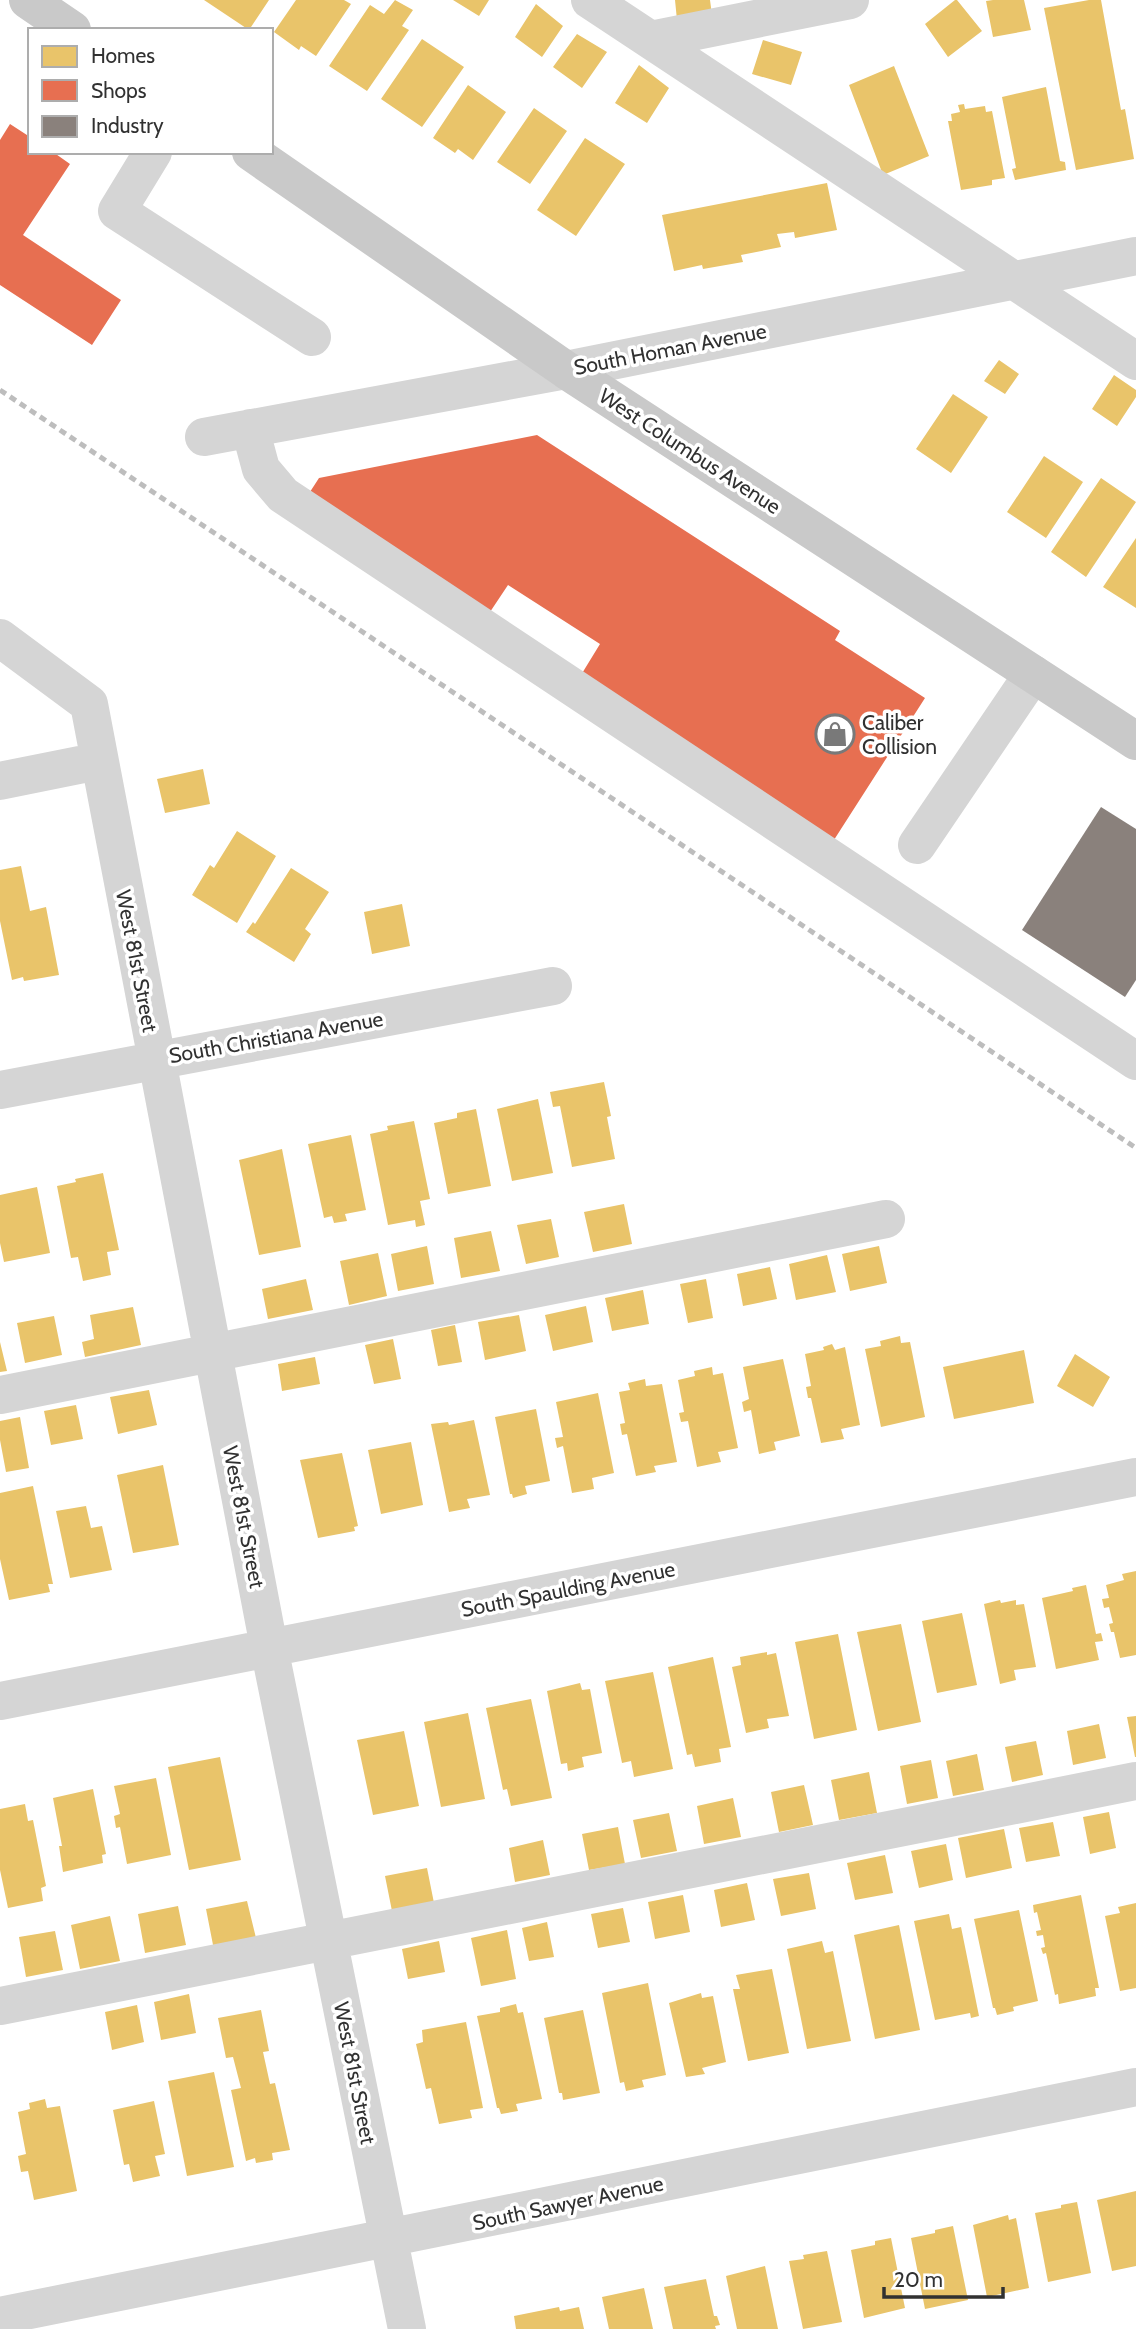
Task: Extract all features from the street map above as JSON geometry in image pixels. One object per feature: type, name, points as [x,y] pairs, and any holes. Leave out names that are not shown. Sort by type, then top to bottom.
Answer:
[{"type":"main road","points":[[28,0],[69,28]]},
{"type":"main road","name":"West Columbus Avenue","points":[[254,154],[566,370],[1136,741]]},
{"type":"street","points":[[590,0],[1136,362]]},
{"type":"street","points":[[651,40],[850,0]]},
{"type":"street","points":[[152,154],[117,211],[312,337]]},
{"type":"street","name":"South Homan Avenue","points":[[204,437],[566,370],[1136,256]]},
{"type":"street","points":[[250,428],[261,469],[284,495],[1136,1060]]},
{"type":"street","name":"West 81st Street","points":[[0,638],[89,704],[212,1352],[407,2329]]},
{"type":"street","points":[[917,845],[1033,674]]},
{"type":"street","points":[[0,781],[99,761]]},
{"type":"street","name":"South Christiana Avenue","points":[[0,1090],[553,986]]},
{"type":"street","points":[[0,1395],[886,1219]]},
{"type":"street","name":"South Spaulding Avenue","points":[[0,1702],[1136,1477]]},
{"type":"street","points":[[0,2006],[1136,1781]]},
{"type":"street","name":"South Sawyer Avenue","points":[[0,2316],[1136,2087]]},
{"type":"building: Homes","points":[[204,0],[269,0],[250,28],[246,28]]},
{"type":"building: Homes","points":[[296,0],[344,0],[351,4],[316,56],[301,46],[299,50],[274,32]]},
{"type":"building: Homes","points":[[395,0],[413,10],[402,26],[409,30],[367,91],[329,66],[370,5],[384,14]]},
{"type":"building: Homes","points":[[453,0],[489,0],[479,16]]},
{"type":"building: Homes","points":[[675,0],[710,0],[712,15],[677,20]]},
{"type":"building: Homes","points":[[955,0],[982,31],[948,57],[925,24]]},
{"type":"building: Homes","points":[[1024,0],[1031,30],[993,37],[986,1]]},
{"type":"building: Homes","points":[[1101,0],[1121,110],[1125,109],[1134,159],[1076,170],[1044,8]]},
{"type":"building: Homes","points":[[536,4],[563,26],[542,57],[515,37]]},
{"type":"building: Homes","points":[[577,34],[607,52],[582,88],[553,67]]},
{"type":"building: Homes","points":[[422,39],[464,67],[422,127],[381,99]]},
{"type":"building: Homes","points":[[763,40],[802,52],[791,85],[752,74]]},
{"type":"building: Homes","points":[[639,65],[669,88],[647,123],[615,103]]},
{"type":"building: Homes","points":[[894,66],[929,156],[883,175],[849,85]]},
{"type":"building: Homes","points":[[468,85],[506,112],[473,160],[458,149],[455,153],[433,138]]},
{"type":"building: Homes","points":[[1046,87],[1060,161],[1065,162],[1066,170],[1015,180],[1012,169],[1016,168],[1002,97]]},
{"type":"building: Homes","points":[[964,104],[965,109],[985,106],[986,112],[992,111],[1005,178],[992,180],[992,185],[961,190],[948,121],[952,121],[951,114],[960,112],[958,105]]},
{"type":"building: Homes","points":[[534,108],[567,131],[530,184],[497,162]]},
{"type":"building: Homes","points":[[585,138],[625,164],[576,236],[537,210]]},
{"type":"building: Homes","points":[[827,183],[837,230],[795,238],[794,232],[777,234],[781,247],[741,255],[743,262],[703,269],[702,265],[674,271],[662,215]]},
{"type":"building: Homes","points":[[999,360],[1019,374],[1005,394],[984,381]]},
{"type":"building: Homes","points":[[1114,375],[1136,390],[1136,397],[1117,426],[1092,409]]},
{"type":"building: Homes","points":[[953,394],[988,417],[951,473],[916,449]]},
{"type":"building: Homes","points":[[1044,456],[1083,482],[1046,538],[1007,512]]},
{"type":"building: Homes","points":[[1101,478],[1136,502],[1086,577],[1051,552]]},
{"type":"building: Homes","points":[[1136,538],[1136,608],[1103,587]]},
{"type":"building: Homes","points":[[203,769],[210,804],[165,813],[157,779]]},
{"type":"building: Homes","points":[[237,831],[276,856],[237,923],[192,895],[210,865],[214,868]]},
{"type":"building: Homes","points":[[21,866],[30,911],[46,907],[59,975],[24,981],[23,977],[12,980],[0,921],[0,870]]},
{"type":"building: Homes","points":[[291,868],[329,892],[305,929],[311,934],[294,962],[246,932],[253,922],[255,924]]},
{"type":"building: Homes","points":[[402,904],[410,946],[372,954],[364,912]]},
{"type":"building: Homes","points":[[604,1082],[611,1116],[607,1117],[615,1159],[572,1167],[560,1106],[553,1107],[550,1092]]},
{"type":"building: Homes","points":[[538,1099],[553,1173],[512,1181],[497,1109]]},
{"type":"building: Homes","points":[[476,1109],[491,1186],[448,1194],[434,1123],[457,1118],[457,1113]]},
{"type":"building: Homes","points":[[414,1121],[430,1199],[420,1201],[425,1225],[416,1227],[415,1220],[388,1225],[370,1134],[388,1130],[387,1126]]},
{"type":"building: Homes","points":[[351,1135],[366,1210],[345,1214],[347,1221],[334,1223],[332,1216],[324,1218],[308,1144]]},
{"type":"building: Homes","points":[[282,1149],[301,1247],[259,1255],[239,1160]]},
{"type":"building: Homes","points":[[103,1173],[119,1250],[107,1252],[111,1275],[83,1281],[78,1257],[71,1258],[57,1186]]},
{"type":"building: Homes","points":[[37,1187],[50,1253],[4,1262],[0,1243],[0,1195]]},
{"type":"building: Homes","points":[[624,1204],[632,1244],[593,1252],[584,1212]]},
{"type":"building: Homes","points":[[551,1219],[559,1257],[526,1264],[517,1225]]},
{"type":"building: Homes","points":[[491,1231],[500,1271],[461,1278],[454,1238]]},
{"type":"building: Homes","points":[[427,1246],[434,1284],[398,1291],[391,1254]]},
{"type":"building: Homes","points":[[879,1246],[887,1283],[850,1291],[842,1254]]},
{"type":"building: Homes","points":[[378,1253],[387,1296],[349,1305],[340,1261]]},
{"type":"building: Homes","points":[[827,1255],[836,1292],[796,1300],[789,1264]]},
{"type":"building: Homes","points":[[770,1267],[777,1299],[743,1306],[737,1274]]},
{"type":"building: Homes","points":[[306,1279],[313,1310],[268,1319],[262,1289]]},
{"type":"building: Homes","points":[[706,1279],[713,1318],[688,1323],[680,1284]]},
{"type":"building: Homes","points":[[643,1290],[649,1324],[612,1331],[605,1298]]},
{"type":"building: Homes","points":[[586,1306],[593,1342],[553,1351],[545,1315]]},
{"type":"building: Homes","points":[[133,1307],[141,1345],[85,1357],[82,1342],[94,1339],[90,1315]]},
{"type":"building: Homes","points":[[519,1315],[526,1351],[485,1360],[478,1322]]},
{"type":"building: Homes","points":[[54,1316],[62,1355],[25,1363],[17,1323]]},
{"type":"building: Homes","points":[[455,1325],[462,1362],[438,1366],[431,1330]]},
{"type":"building: Homes","points":[[900,1336],[901,1343],[910,1342],[925,1417],[881,1427],[865,1349],[881,1346],[880,1341]]},
{"type":"building: Homes","points":[[393,1339],[401,1379],[374,1384],[365,1345]]},
{"type":"building: Homes","points":[[0,1342],[7,1371],[0,1372]]},
{"type":"building: Homes","points":[[832,1344],[835,1350],[845,1347],[860,1425],[841,1429],[844,1439],[821,1443],[806,1387],[811,1386],[805,1354],[824,1350],[823,1347]]},
{"type":"building: Homes","points":[[1024,1350],[1034,1403],[954,1419],[943,1367]]},
{"type":"building: Homes","points":[[1075,1354],[1110,1377],[1093,1407],[1057,1386]]},
{"type":"building: Homes","points":[[315,1357],[320,1384],[282,1391],[278,1364]]},
{"type":"building: Homes","points":[[783,1359],[800,1436],[774,1442],[776,1450],[759,1454],[751,1410],[744,1412],[742,1402],[749,1399],[743,1367]]},
{"type":"building: Homes","points":[[712,1367],[713,1375],[723,1373],[738,1448],[718,1452],[721,1462],[697,1467],[688,1421],[681,1422],[679,1413],[684,1412],[678,1380],[695,1376],[694,1371]]},
{"type":"building: Homes","points":[[645,1379],[646,1386],[662,1384],[677,1462],[654,1466],[656,1472],[636,1476],[627,1434],[622,1435],[620,1424],[625,1423],[619,1392],[630,1390],[628,1383]]},
{"type":"building: Homes","points":[[149,1390],[157,1425],[118,1434],[110,1397]]},
{"type":"building: Homes","points":[[598,1393],[614,1473],[592,1478],[594,1489],[572,1493],[563,1446],[557,1448],[555,1438],[563,1437],[556,1402]]},
{"type":"building: Homes","points":[[76,1405],[83,1439],[51,1445],[44,1411]]},
{"type":"building: Homes","points":[[536,1409],[550,1481],[525,1486],[527,1494],[513,1498],[495,1417]]},
{"type":"building: Homes","points":[[20,1417],[29,1468],[6,1472],[0,1440],[0,1421]]},
{"type":"building: Homes","points":[[474,1420],[490,1495],[467,1499],[470,1508],[449,1512],[431,1424],[448,1422],[449,1425]]},
{"type":"building: Homes","points":[[411,1442],[423,1505],[381,1514],[368,1450]]},
{"type":"building: Homes","points":[[342,1453],[358,1526],[354,1527],[355,1531],[318,1538],[300,1460]]},
{"type":"building: Homes","points":[[163,1465],[179,1545],[133,1553],[117,1475]]},
{"type":"building: Homes","points":[[33,1486],[53,1584],[48,1584],[50,1592],[9,1600],[0,1559],[0,1493]]},
{"type":"building: Homes","points":[[86,1506],[91,1528],[102,1526],[112,1570],[70,1578],[56,1511]]},
{"type":"building: Homes","points":[[1136,1571],[1136,1655],[1120,1658],[1114,1632],[1111,1632],[1109,1624],[1113,1623],[1109,1607],[1104,1608],[1102,1599],[1109,1598],[1106,1585],[1124,1580],[1122,1574]]},
{"type":"building: Homes","points":[[1086,1585],[1096,1634],[1101,1633],[1103,1641],[1095,1642],[1099,1660],[1056,1669],[1042,1598]]},
{"type":"building: Homes","points":[[1000,1600],[1001,1603],[1016,1600],[1016,1605],[1024,1604],[1036,1667],[1014,1670],[1016,1680],[1000,1684],[984,1604]]},
{"type":"building: Homes","points":[[962,1613],[977,1685],[937,1693],[922,1621]]},
{"type":"building: Homes","points":[[901,1624],[921,1722],[878,1731],[857,1632]]},
{"type":"building: Homes","points":[[838,1634],[857,1730],[814,1739],[795,1642]]},
{"type":"building: Homes","points":[[767,1652],[767,1655],[776,1653],[789,1716],[767,1719],[769,1728],[746,1733],[732,1667],[741,1665],[740,1657]]},
{"type":"building: Homes","points":[[713,1657],[731,1747],[719,1749],[721,1762],[695,1767],[692,1754],[687,1755],[668,1667]]},
{"type":"building: Homes","points":[[653,1672],[673,1769],[634,1777],[631,1761],[622,1763],[605,1681]]},
{"type":"building: Homes","points":[[580,1683],[582,1690],[590,1689],[602,1753],[582,1757],[584,1767],[568,1771],[567,1763],[561,1764],[547,1691]]},
{"type":"building: Homes","points":[[531,1699],[552,1798],[511,1806],[507,1789],[503,1790],[486,1708]]},
{"type":"building: Homes","points":[[468,1713],[485,1799],[441,1807],[424,1722]]},
{"type":"building: Homes","points":[[1136,1716],[1136,1757],[1135,1757],[1127,1717]]},
{"type":"building: Homes","points":[[1099,1724],[1106,1758],[1073,1765],[1067,1731]]},
{"type":"building: Homes","points":[[404,1731],[419,1806],[373,1815],[357,1740]]},
{"type":"building: Homes","points":[[1036,1741],[1043,1775],[1012,1782],[1005,1747]]},
{"type":"building: Homes","points":[[977,1754],[984,1790],[953,1796],[946,1761]]},
{"type":"building: Homes","points":[[220,1757],[241,1860],[189,1870],[168,1767]]},
{"type":"building: Homes","points":[[931,1760],[938,1798],[907,1804],[900,1766]]},
{"type":"building: Homes","points":[[869,1772],[877,1813],[839,1820],[831,1780]]},
{"type":"building: Homes","points":[[156,1778],[171,1855],[127,1864],[120,1827],[116,1828],[114,1816],[120,1814],[114,1786]]},
{"type":"building: Homes","points":[[804,1785],[813,1825],[779,1832],[771,1792]]},
{"type":"building: Homes","points":[[93,1789],[106,1854],[102,1855],[103,1863],[63,1872],[59,1846],[62,1846],[53,1798]]},
{"type":"building: Homes","points":[[733,1798],[741,1837],[704,1844],[697,1806]]},
{"type":"building: Homes","points":[[25,1804],[28,1821],[33,1820],[46,1886],[41,1888],[43,1901],[8,1908],[0,1870],[0,1809]]},
{"type":"building: Homes","points":[[1109,1812],[1116,1848],[1090,1854],[1083,1817]]},
{"type":"building: Homes","points":[[669,1813],[677,1851],[641,1858],[633,1820]]},
{"type":"building: Homes","points":[[1053,1822],[1060,1856],[1026,1862],[1019,1828]]},
{"type":"building: Homes","points":[[618,1827],[625,1864],[589,1870],[582,1834]]},
{"type":"building: Homes","points":[[1004,1829],[1012,1868],[966,1878],[958,1838]]},
{"type":"building: Homes","points":[[543,1840],[550,1875],[515,1882],[509,1848]]},
{"type":"building: Homes","points":[[946,1844],[953,1880],[919,1888],[911,1851]]},
{"type":"building: Homes","points":[[885,1855],[893,1893],[855,1900],[847,1863]]},
{"type":"building: Homes","points":[[427,1868],[434,1903],[392,1911],[385,1876]]},
{"type":"building: Homes","points":[[809,1873],[816,1909],[781,1916],[773,1879]]},
{"type":"building: Homes","points":[[747,1883],[755,1920],[721,1927],[714,1890]]},
{"type":"building: Homes","points":[[683,1895],[690,1932],[655,1939],[648,1902]]},
{"type":"building: Homes","points":[[1081,1895],[1099,1988],[1095,1988],[1096,1996],[1059,2004],[1046,1953],[1043,1954],[1041,1948],[1045,1947],[1043,1935],[1037,1936],[1036,1931],[1041,1930],[1033,1905]]},
{"type":"building: Homes","points":[[247,1901],[257,1942],[214,1950],[206,1909]]},
{"type":"building: Homes","points":[[1136,1903],[1136,1988],[1120,1991],[1105,1916],[1120,1913],[1118,1907]]},
{"type":"building: Homes","points":[[178,1906],[186,1945],[145,1953],[138,1914]]},
{"type":"building: Homes","points":[[623,1908],[630,1942],[598,1948],[591,1914]]},
{"type":"building: Homes","points":[[1019,1910],[1038,2001],[1013,2007],[1014,2011],[997,2015],[993,2008],[974,1919]]},
{"type":"building: Homes","points":[[949,1914],[952,1929],[961,1927],[979,2016],[971,2018],[970,2013],[935,2020],[914,1921]]},
{"type":"building: Homes","points":[[110,1916],[120,1961],[80,1969],[71,1925]]},
{"type":"building: Homes","points":[[547,1922],[554,1957],[529,1961],[522,1928]]},
{"type":"building: Homes","points":[[899,1925],[920,2030],[875,2039],[854,1935]]},
{"type":"building: Homes","points":[[507,1930],[516,1979],[481,1986],[471,1938]]},
{"type":"building: Homes","points":[[55,1931],[63,1970],[26,1977],[19,1937]]},
{"type":"building: Homes","points":[[439,1941],[445,1972],[408,1979],[402,1949]]},
{"type":"building: Homes","points":[[822,1941],[825,1953],[833,1951],[851,2041],[807,2049],[787,1949]]},
{"type":"building: Homes","points":[[772,1969],[789,2053],[748,2061],[733,1989],[740,1989],[736,1975]]},
{"type":"building: Homes","points":[[648,1983],[666,2075],[642,2080],[644,2087],[626,2091],[624,2082],[620,2083],[602,1993]]},
{"type":"building: Homes","points":[[701,1993],[702,1998],[713,1996],[726,2062],[702,2068],[705,2074],[686,2077],[669,2003]]},
{"type":"building: Homes","points":[[189,1994],[196,2033],[161,2040],[154,2002]]},
{"type":"building: Homes","points":[[516,2004],[518,2013],[523,2012],[542,2099],[516,2104],[518,2111],[501,2114],[497,2108],[477,2016],[500,2012],[500,2008]]},
{"type":"building: Homes","points":[[137,2005],[144,2042],[112,2050],[105,2012]]},
{"type":"building: Homes","points":[[261,2010],[269,2051],[263,2052],[270,2084],[275,2083],[290,2150],[272,2153],[273,2160],[256,2163],[255,2158],[246,2161],[231,2090],[241,2088],[233,2057],[226,2058],[218,2018]]},
{"type":"building: Homes","points":[[583,2010],[600,2093],[563,2100],[562,2093],[559,2093],[544,2018]]},
{"type":"building: Homes","points":[[466,2022],[483,2108],[470,2110],[472,2118],[439,2124],[431,2088],[426,2089],[416,2044],[423,2042],[422,2030]]},
{"type":"building: Homes","points":[[214,2072],[234,2167],[187,2176],[168,2081]]},
{"type":"building: Homes","points":[[45,2099],[47,2108],[60,2106],[77,2191],[34,2200],[28,2171],[21,2172],[18,2156],[26,2154],[18,2112],[30,2109],[29,2103]]},
{"type":"building: Homes","points":[[154,2101],[165,2154],[155,2156],[160,2176],[133,2182],[129,2164],[124,2165],[113,2110]]},
{"type":"building: Homes","points":[[1136,2191],[1136,2266],[1112,2271],[1097,2200]]},
{"type":"building: Homes","points":[[1077,2202],[1091,2273],[1048,2282],[1035,2213]]},
{"type":"building: Homes","points":[[1008,2215],[1009,2220],[1016,2218],[1029,2288],[987,2297],[973,2225]]},
{"type":"building: Homes","points":[[953,2226],[968,2300],[925,2309],[911,2238]]},
{"type":"building: Homes","points":[[891,2238],[905,2308],[864,2318],[851,2250],[875,2245],[875,2241]]},
{"type":"building: Homes","points":[[827,2251],[842,2322],[803,2329],[789,2261],[804,2259],[803,2255]]},
{"type":"building: Homes","points":[[765,2266],[778,2329],[737,2329],[726,2276]]},
{"type":"building: Homes","points":[[706,2279],[714,2316],[717,2316],[720,2325],[715,2326],[716,2329],[673,2329],[664,2287]]},
{"type":"building: Homes","points":[[644,2288],[653,2329],[609,2329],[602,2297]]},
{"type":"building: Homes","points":[[559,2307],[560,2311],[579,2307],[584,2329],[516,2329],[514,2316]]},
{"type":"building: Shops","points":[[10,124],[28,136],[28,154],[56,154],[70,164],[23,235],[121,300],[92,345],[0,285],[0,140]]},
{"type":"building: Shops","points":[[537,435],[840,631],[835,640],[925,698],[832,843],[581,675],[600,644],[508,585],[490,612],[308,495],[319,478]]},
{"type":"building: Industry","points":[[1101,807],[1136,829],[1136,980],[1125,997],[1022,930]]},
{"type":"railway","points":[[0,390],[1136,1148]]},
{"type":"place","name":"Caliber Collision","points":[[835,734]]}]
